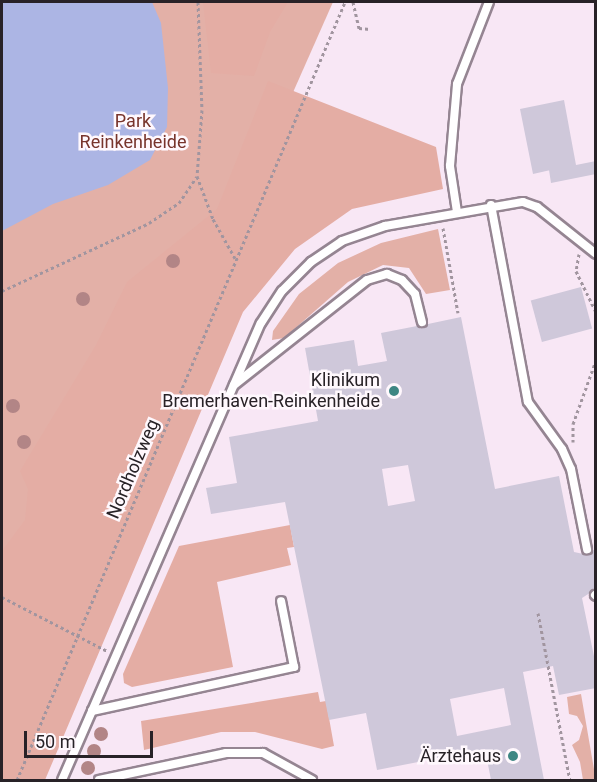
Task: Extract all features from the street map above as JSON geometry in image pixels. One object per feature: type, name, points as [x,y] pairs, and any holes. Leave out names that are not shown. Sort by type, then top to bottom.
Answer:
[{"type":"lane","points":[[456,212],[450,166],[457,84],[489,2]]},
{"type":"lane","points":[[62,780],[231,387],[261,323],[282,291],[311,262],[342,241],[385,226],[491,205],[523,202],[537,207],[596,254]]},
{"type":"lane","points":[[491,205],[528,402],[562,449],[571,469],[587,549]]},
{"type":"lane","points":[[231,387],[367,280],[387,274],[402,280],[415,294],[422,322]]},
{"type":"lane","points":[[92,711],[294,668],[281,601]]},
{"type":"lane","points":[[99,780],[215,755],[254,753],[263,753],[312,780]]},
{"type":"path","points":[[198,2],[202,110],[196,176],[213,219],[236,260]]},
{"type":"path","name":"Nordholzweg","points":[[16,780],[345,2]]},
{"type":"path","points":[[352,2],[359,28],[370,29]]},
{"type":"path","points":[[2,291],[149,223],[179,203],[196,176]]},
{"type":"path","points":[[441,214],[458,313]]},
{"type":"path","points":[[581,243],[576,271],[596,312]]},
{"type":"path","points":[[573,444],[573,424],[596,360]]},
{"type":"path","points":[[2,597],[78,634],[115,656]]},
{"type":"path","points":[[538,613],[570,780]]},
{"type":"green space","name":"Park Reinkenheide","points":[[2,2],[333,2],[2,750]]},
{"type":"green space","points":[[438,229],[450,290],[426,294],[409,268],[383,265],[348,282],[284,338],[272,340],[273,331],[299,294],[338,263],[381,243]]},
{"type":"green space","points":[[581,694],[595,780],[583,780],[580,762],[572,745],[579,740],[583,726],[577,716],[569,714],[567,697]]},
{"type":"shaded area","points":[[203,2],[288,2],[270,32],[254,76],[211,73]]},
{"type":"shaded area","points":[[268,81],[436,147],[443,189],[352,209],[295,249],[243,312],[45,780],[2,780],[2,551],[25,520],[28,489],[20,471],[96,345],[127,282],[217,209]]},
{"type":"shaded area","points":[[290,525],[294,547],[287,548],[291,565],[217,582],[233,667],[132,687],[124,683],[123,674],[179,546]]},
{"type":"shaded area","points":[[318,692],[320,702],[326,701],[334,746],[322,749],[255,732],[221,732],[144,750],[141,721]]},
{"type":"water","points":[[2,2],[152,2],[161,23],[168,88],[167,127],[150,160],[108,185],[53,204],[2,231]]},
{"type":"building","points":[[564,100],[576,165],[596,161],[596,174],[551,183],[549,170],[533,174],[520,109]]},
{"type":"building","points":[[581,287],[592,329],[542,342],[531,300]]},
{"type":"building","points":[[461,317],[495,489],[559,476],[574,552],[588,555],[596,548],[596,589],[582,598],[596,666],[596,688],[559,695],[553,666],[523,672],[544,780],[491,780],[485,749],[377,770],[366,713],[329,720],[285,502],[211,514],[206,488],[237,483],[229,437],[318,421],[305,348],[354,340],[358,366],[387,361],[381,333],[417,326],[423,328],[428,324]],"holes":[[[408,465],[415,501],[388,506],[382,469]],[[504,688],[511,725],[457,736],[450,699]]]},
{"type":"place","name":"Klinikum Bremerhaven-Reinkenheide","points":[[394,391]]},
{"type":"place","name":"Ärztehaus","points":[[513,756]]}]
